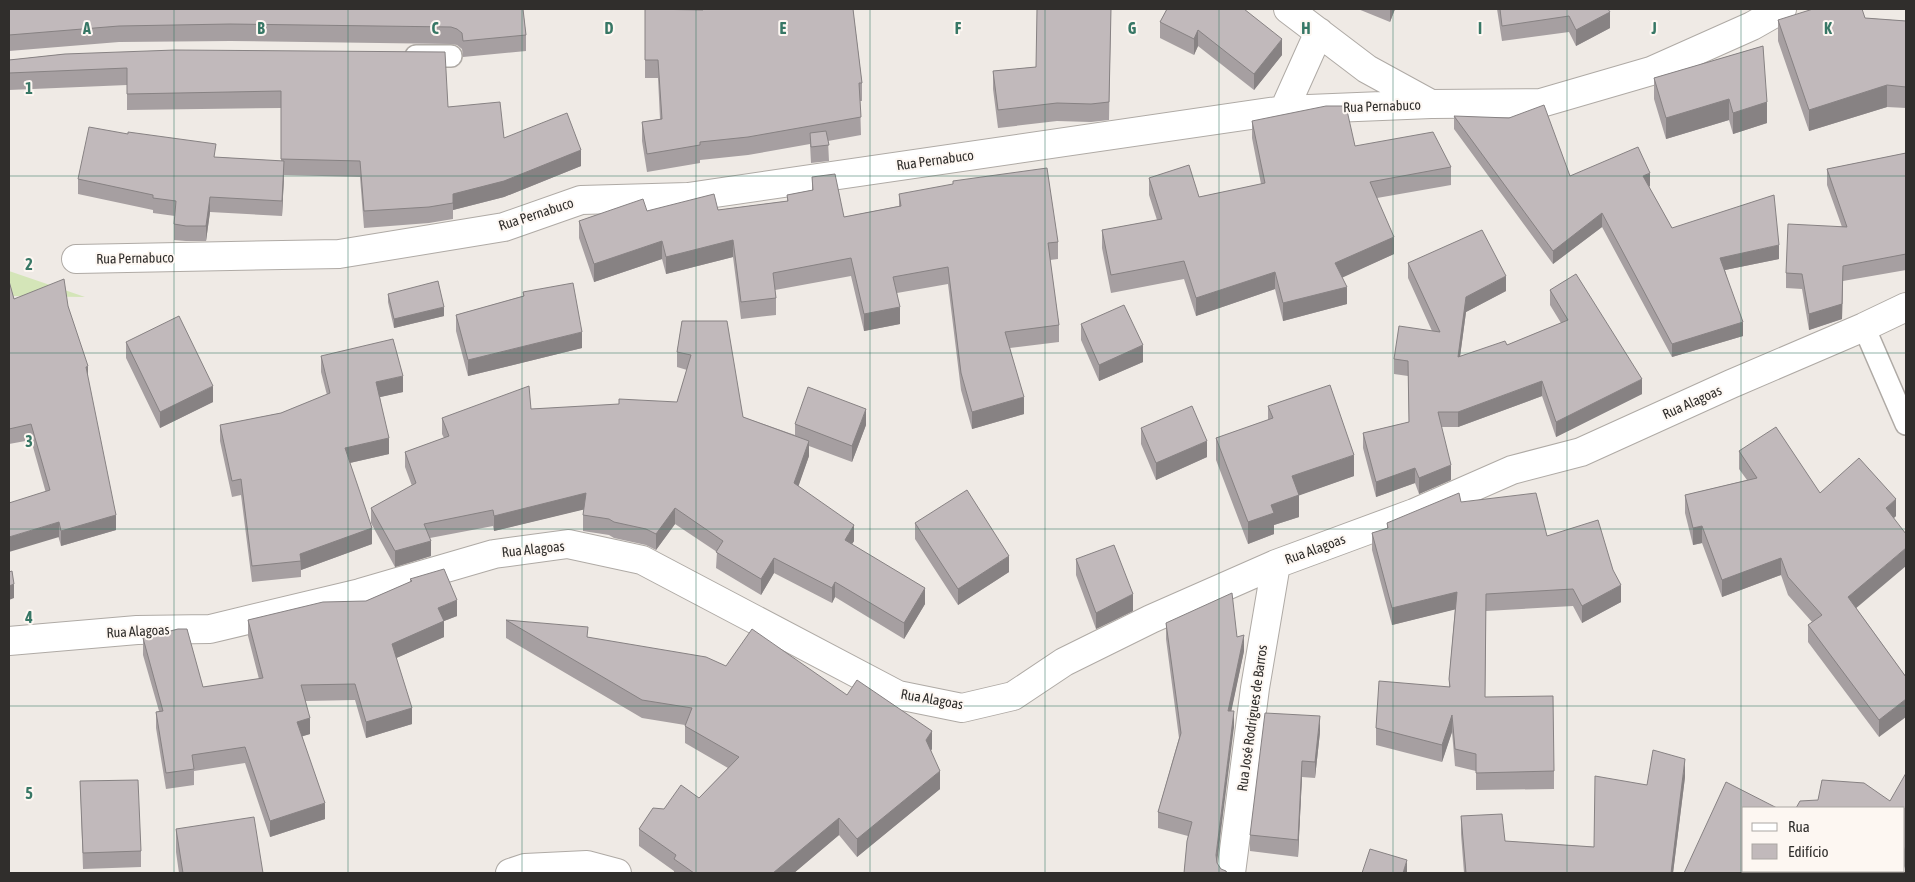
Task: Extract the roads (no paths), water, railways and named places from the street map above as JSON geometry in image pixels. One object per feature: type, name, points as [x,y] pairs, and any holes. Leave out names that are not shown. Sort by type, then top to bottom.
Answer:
[{"type":"street","points":[[1288,9],[1367,69],[1430,104]]},
{"type":"street","name":"Rua Pernabuco","points":[[76,259],[339,254],[504,227],[581,200],[688,196],[1284,110],[1430,104],[1542,103],[1651,71],[1752,26],[1782,9]]},
{"type":"street","points":[[1284,110],[1319,32]]},
{"type":"street","name":"Rua Alagoas","points":[[9,641],[137,630],[210,629],[360,593],[494,554],[568,544],[642,560],[898,695],[962,708],[1012,696],[1064,662],[1151,619],[1276,564],[1414,513],[1512,470],[1581,452],[1731,384],[1864,327],[1906,306]]},
{"type":"street","name":"Rua José Rodrigues de Barros","points":[[1231,873],[1255,688],[1276,564]]},
{"type":"street","points":[[510,873],[525,868],[587,865],[617,873]]},
{"type":"lane","points":[[394,56],[451,56]]},
{"type":"lane","points":[[1864,327],[1906,424]]}]
